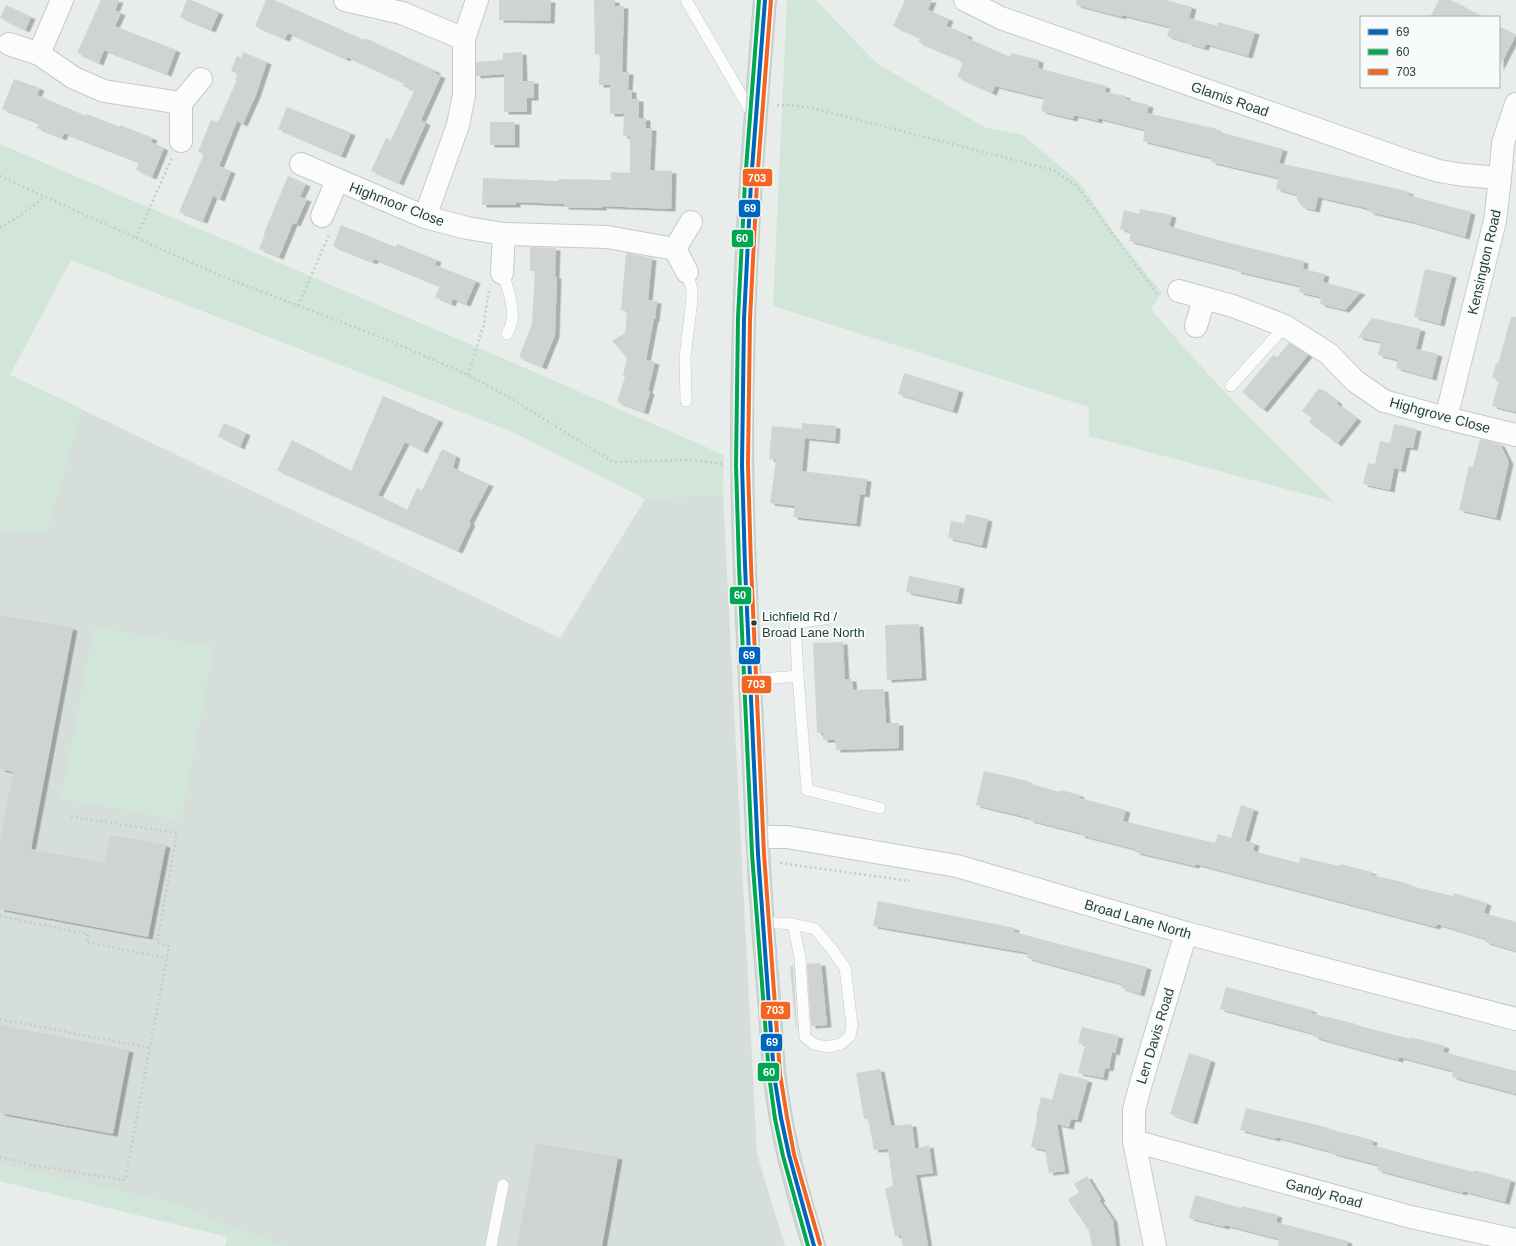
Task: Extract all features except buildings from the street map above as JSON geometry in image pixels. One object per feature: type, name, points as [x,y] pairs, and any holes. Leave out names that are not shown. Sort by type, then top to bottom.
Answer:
[{"type":"main road","points":[[765,0],[756,113],[742,367],[743,466],[750,680],[762,922],[777,1097],[799,1197],[814,1246]]},
{"type":"street","points":[[39,54],[62,0]]},
{"type":"street","points":[[345,0],[402,13],[464,39]]},
{"type":"street","points":[[424,217],[458,125],[464,95],[464,39],[477,0]]},
{"type":"street","name":"Glamis Road","points":[[965,0],[1001,18],[1410,162],[1439,171],[1463,175],[1500,178]]},
{"type":"street","points":[[9,44],[39,54],[74,78],[104,91],[182,103]]},
{"type":"street","points":[[181,141],[182,103],[201,79]]},
{"type":"street","name":"Kensington Road","points":[[1446,418],[1495,221],[1503,143],[1516,104]]},
{"type":"street","name":"Highmoor Close","points":[[301,164],[337,181],[424,217],[467,228],[504,234],[607,237],[675,250]]},
{"type":"street","name":"Highmoor Close","points":[[322,216],[337,181]]},
{"type":"street","points":[[687,272],[675,250],[691,222]]},
{"type":"street","points":[[502,273],[504,234]]},
{"type":"street","name":"Highgrove Close","points":[[1179,290],[1204,299],[1233,306],[1285,326],[1329,354],[1355,381],[1384,401],[1516,435]]},
{"type":"street","points":[[1196,326],[1204,299]]},
{"type":"street","name":"Broad Lane North","points":[[757,837],[787,837],[957,866],[1186,934],[1516,1018]]},
{"type":"street","name":"Len Davis Road","points":[[1155,1246],[1134,1141],[1134,1110],[1186,934]]},
{"type":"street","name":"Gandy Road","points":[[1134,1141],[1411,1217],[1516,1240]]},
{"type":"lane","points":[[686,0],[756,113]]},
{"type":"lane","points":[[686,401],[685,357],[692,299],[692,289],[687,272]]},
{"type":"lane","points":[[502,273],[510,301],[512,321],[508,334]]},
{"type":"lane","points":[[1231,386],[1285,326]]},
{"type":"lane","points":[[830,618],[795,623],[807,790],[880,808]]},
{"type":"lane","points":[[750,680],[798,676]]},
{"type":"lane","points":[[762,922],[793,924],[815,929],[845,968],[852,1025],[850,1036],[840,1044],[827,1047],[814,1044],[805,1037],[800,958],[793,924]]},
{"type":"lane","points":[[491,1246],[503,1185]]},
{"type":"path","points":[[756,113],[791,105],[812,108],[1053,170],[1077,186],[1166,304],[1179,290]]},
{"type":"path","points":[[136,238],[181,141]]},
{"type":"path","points":[[0,176],[219,275],[388,340],[468,375],[507,396],[613,462],[690,460],[743,466]]},
{"type":"path","points":[[0,228],[45,197]]},
{"type":"path","points":[[298,306],[336,221],[322,216]]},
{"type":"path","points":[[468,375],[484,324],[492,271],[502,273]]},
{"type":"path","points":[[0,1157],[36,1166],[125,1180],[169,946],[157,943],[177,833],[68,816]]},
{"type":"path","points":[[759,860],[914,881]]},
{"type":"path","points":[[0,916],[88,934],[86,942],[167,958]]},
{"type":"path","points":[[0,1019],[150,1048]]},
{"type":"shaded area","points":[[10,375],[560,638],[645,499],[723,494],[757,1154],[785,1246],[225,1246],[228,1237],[0,1181],[0,382]]},
{"type":"green space","points":[[787,0],[816,0],[875,62],[984,127],[1023,135],[1080,183],[1116,236],[1162,293],[1151,309],[1194,359],[1334,502],[1089,436],[1089,407],[773,306]]},
{"type":"green space","points":[[0,144],[493,354],[724,455],[723,494],[645,499],[515,433],[71,260],[10,375],[82,409],[47,533],[4,530],[0,532]]},
{"type":"green space","points":[[94,627],[214,647],[181,820],[61,799]]},
{"type":"green space","points":[[0,1164],[176,1203],[221,1223],[287,1246],[225,1246],[228,1237],[0,1181]]},
{"type":"transit line","name":"60","points":[[759,0],[745,182],[738,318],[736,465],[739,566],[752,854],[769,1075],[775,1119],[783,1156],[808,1246]]},
{"type":"transit line","name":"69","points":[[765,0],[751,182],[744,319],[742,465],[745,566],[758,854],[774,1075],[789,1155],[814,1246]]},
{"type":"transit line","name":"703","points":[[771,0],[757,182],[750,319],[748,465],[751,565],[764,854],[780,1074],[794,1154],[820,1244]]},
{"type":"place","name":"Lichfield Rd / Broad Lane North","points":[[754,623]]}]
